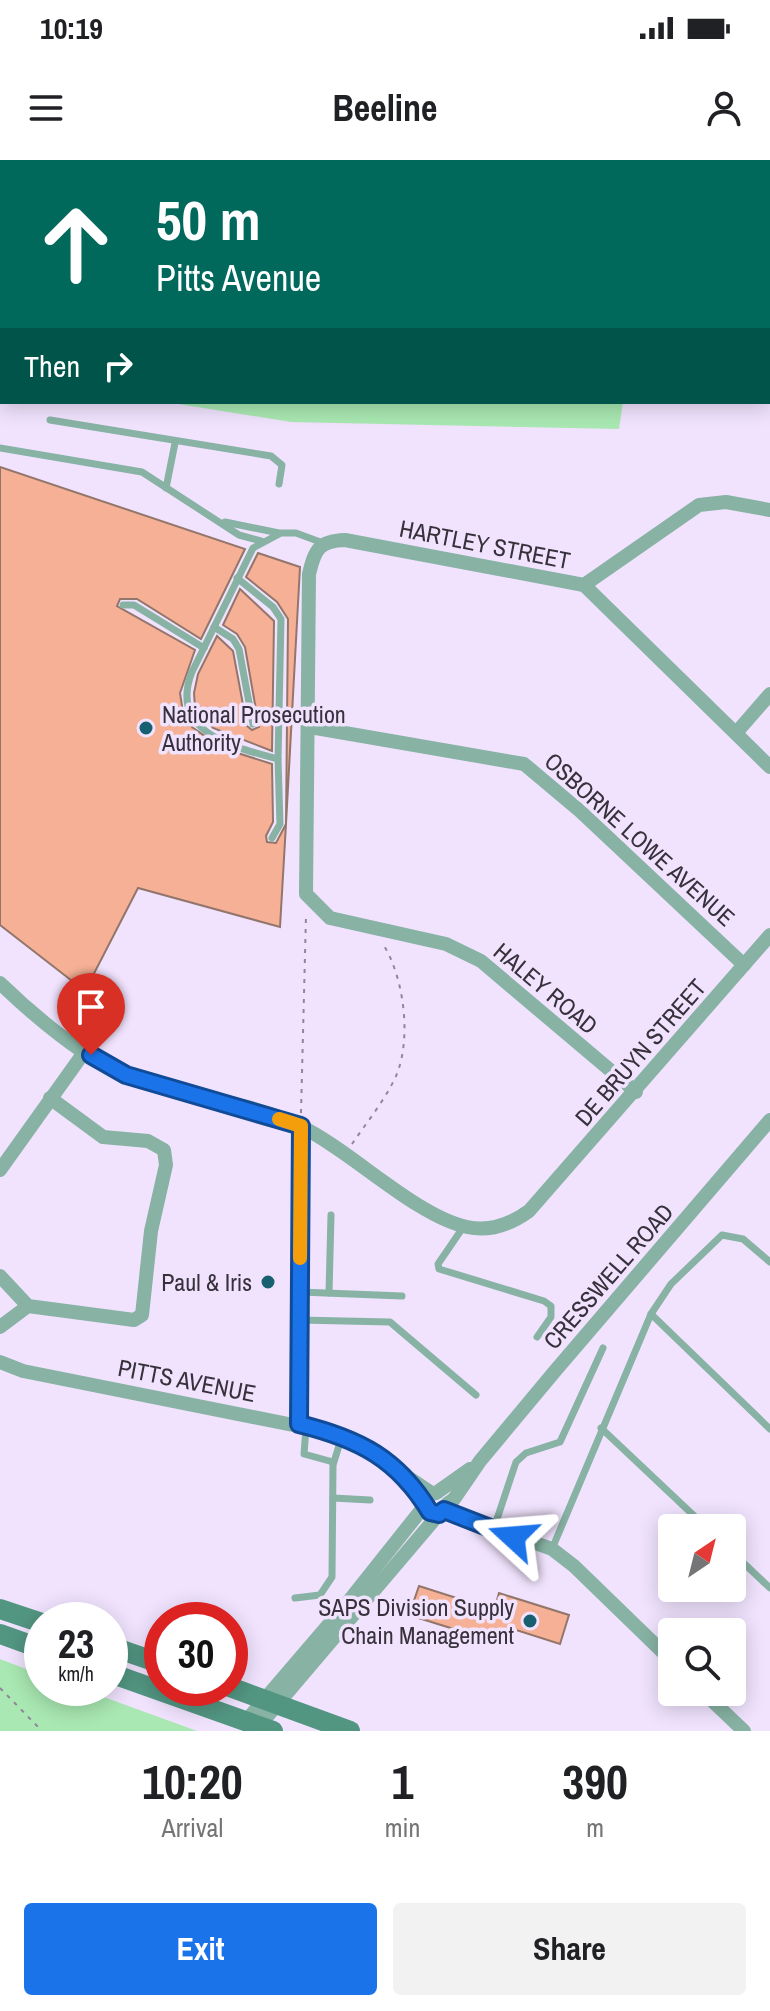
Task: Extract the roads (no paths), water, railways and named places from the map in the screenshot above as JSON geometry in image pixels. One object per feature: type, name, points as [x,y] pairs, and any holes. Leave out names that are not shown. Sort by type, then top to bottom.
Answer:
[{"type":"main road","points":[[0,1609],[24,1617]]},
{"type":"main road","points":[[0,1634],[24,1643]]},
{"type":"main road","points":[[128,1679],[260,1726]]},
{"type":"main road","points":[[248,1693],[350,1731]]},
{"type":"street","points":[[584,585],[699,505],[726,502],[770,510]]},
{"type":"street","name":"HARTLEY STREET","points":[[318,548],[355,542],[584,585],[770,767]]},
{"type":"street","points":[[310,727],[309,574],[318,548]]},
{"type":"street","points":[[736,733],[770,694]]},
{"type":"street","name":"HALEY ROAD","points":[[310,727],[306,894],[330,918],[446,944],[481,961],[636,1092]]},
{"type":"street","name":"OSBORNE LOWE AVENUE","points":[[310,727],[524,764],[580,811],[744,965]]},
{"type":"street","name":"DE BRUYN STREET","points":[[464,1226],[506,1225],[542,1197],[770,935]]},
{"type":"street","points":[[0,983],[85,1051],[126,1075],[301,1126],[440,1216],[464,1226]]},
{"type":"street","points":[[4,1159],[85,1051]]},
{"type":"street","points":[[0,1276],[28,1306],[134,1320],[142,1315],[151,1231],[166,1165],[160,1145],[103,1137],[50,1098]]},
{"type":"street","name":"CRESSWELL ROAD","points":[[260,1726],[271,1701],[436,1503],[454,1499],[480,1461],[770,1120]]},
{"type":"street","points":[[301,1126],[299,1320],[302,1425]]},
{"type":"street","points":[[0,1327],[28,1306]]},
{"type":"street","name":"PITTS AVENUE","points":[[0,1364],[302,1425],[342,1436],[404,1473],[411,1486],[436,1503]]},
{"type":"street","points":[[436,1503],[493,1530],[552,1549],[574,1566],[658,1647]]},
{"type":"street","points":[[718,1706],[744,1731]]},
{"type":"lane","points":[[50,420],[175,443],[271,456],[282,465],[279,484]]},
{"type":"lane","points":[[166,488],[175,443]]},
{"type":"lane","points":[[0,448],[142,472],[239,535],[261,541]]},
{"type":"lane","points":[[219,521],[296,533],[318,548]]},
{"type":"lane","points":[[278,759],[229,743],[191,719],[185,693],[237,578],[261,541],[281,533]]},
{"type":"lane","points":[[237,578],[273,607],[281,619],[280,824],[272,838]]},
{"type":"lane","points":[[123,605],[134,605],[204,648]]},
{"type":"lane","points":[[214,627],[233,639],[239,649],[253,724]]},
{"type":"lane","points":[[329,1293],[331,1215]]},
{"type":"lane","points":[[464,1226],[438,1264],[439,1269],[544,1301],[552,1310],[551,1317],[537,1337]]},
{"type":"lane","points":[[552,1549],[651,1314],[671,1284],[722,1235],[743,1239],[770,1262]]},
{"type":"lane","points":[[300,1292],[402,1296]]},
{"type":"lane","points":[[651,1314],[770,1429]]},
{"type":"lane","points":[[299,1320],[390,1322],[476,1395]]},
{"type":"lane","points":[[493,1530],[516,1462],[526,1453],[560,1442],[603,1348]]},
{"type":"lane","points":[[302,1425],[304,1454],[333,1462]]},
{"type":"lane","points":[[601,1428],[692,1514]]},
{"type":"lane","points":[[295,1598],[320,1595],[330,1585],[333,1462],[342,1436]]},
{"type":"lane","points":[[333,1498],[370,1500]]},
{"type":"lane","points":[[746,1565],[770,1588]]},
{"type":"place","name":"National Prosecution Authority","points":[[146,728]]},
{"type":"place","name":"Paul & Iris","points":[[268,1282]]},
{"type":"place","name":"SAPS Division Supply Chain Management","points":[[530,1621]]}]
